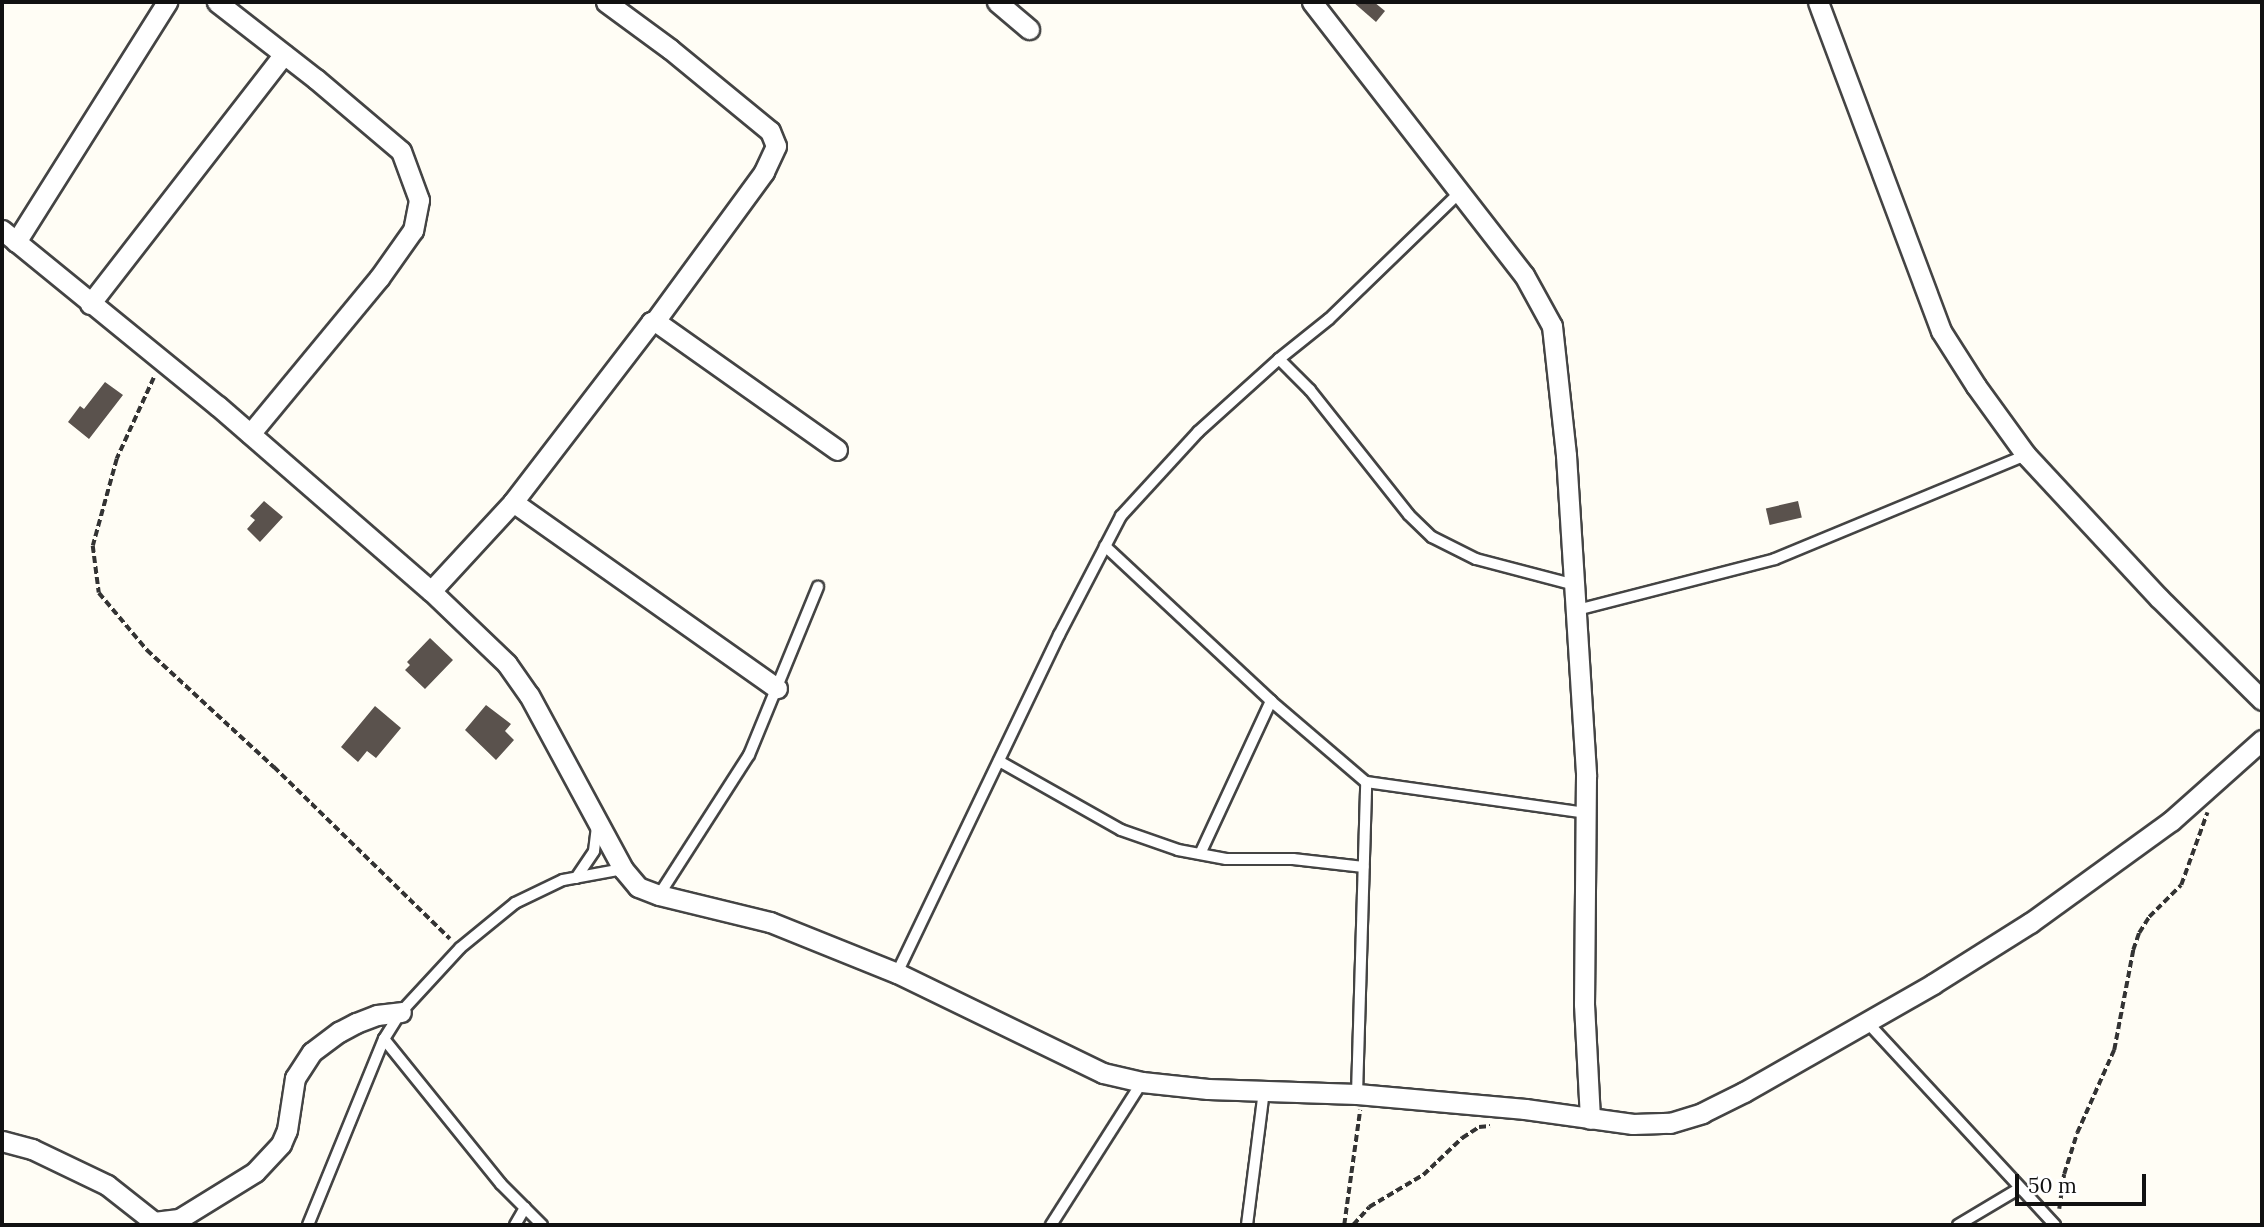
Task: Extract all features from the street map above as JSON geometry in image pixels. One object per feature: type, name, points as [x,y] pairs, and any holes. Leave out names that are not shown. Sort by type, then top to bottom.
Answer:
[{"type":"street","points":[[167,2],[9,236],[250,434],[430,591],[507,664],[522,684],[623,869],[638,887],[659,895],[770,922],[897,973],[1103,1073],[1142,1082],[1264,1091],[1360,1094],[1525,1109],[1633,1124],[1670,1122],[1702,1112],[1867,1021],[2030,923],[2131,852],[2218,781],[2262,740]]},
{"type":"street","points":[[217,2],[401,151],[419,200],[413,230],[379,278],[250,434]]},
{"type":"street","points":[[430,591],[513,502],[645,326],[655,321],[764,172],[776,146],[770,131],[670,49],[606,2]]},
{"type":"street","points":[[998,2],[1030,29]]},
{"type":"street","points":[[1312,2],[1524,275],[1552,326],[1559,369],[1577,610],[1586,813],[1584,1004],[1590,1119]]},
{"type":"street","points":[[1818,2],[1941,331],[2026,455],[2159,598],[2262,700]]},
{"type":"street","points":[[90,304],[284,54]]},
{"type":"street","points":[[655,321],[837,450]]},
{"type":"street","points":[[513,502],[777,688]]},
{"type":"street","points":[[2,1140],[32,1149],[107,1185],[154,1222],[179,1219],[255,1172],[281,1144],[287,1130],[295,1077],[313,1052],[356,1023],[377,1015],[401,1012]]},
{"type":"lane","points":[[897,973],[1121,516],[1198,432],[1279,359],[1329,319],[1459,193]]},
{"type":"lane","points":[[1279,359],[1310,390],[1409,515],[1432,537],[1476,559],[1575,586]]},
{"type":"lane","points":[[1577,610],[1775,559],[2026,455]]},
{"type":"lane","points":[[1105,546],[1270,701],[1366,782],[1586,813]]},
{"type":"lane","points":[[659,895],[749,755],[818,587]]},
{"type":"lane","points":[[1200,855],[1270,701]]},
{"type":"lane","points":[[999,761],[1121,830],[1200,855],[1226,859],[1293,859],[1364,867]]},
{"type":"lane","points":[[1360,1094],[1366,782]]},
{"type":"lane","points":[[576,878],[594,851],[597,822]]},
{"type":"lane","points":[[308,1225],[384,1039],[401,1012],[460,948],[515,903],[541,889],[576,878],[623,869]]},
{"type":"lane","points":[[1867,1021],[2055,1225]]},
{"type":"lane","points":[[384,1039],[501,1184],[542,1225]]},
{"type":"lane","points":[[1051,1225],[1142,1082]]},
{"type":"lane","points":[[1247,1225],[1264,1091]]},
{"type":"lane","points":[[1958,1225],[2020,1188]]},
{"type":"lane","points":[[515,1225],[525,1209]]},
{"type":"path","points":[[162,360],[117,459],[93,546],[99,593],[147,650],[274,767],[460,948]]},
{"type":"path","points":[[2059,1212],[2059,1192],[2077,1133],[2113,1051],[2136,942],[2149,917],[2181,885],[2193,859],[2218,781]]},
{"type":"path","points":[[1344,1225],[1360,1094]]},
{"type":"path","points":[[1353,1225],[1369,1207],[1423,1175],[1474,1130],[1496,1126]]},
{"type":"building","points":[[1353,2],[1374,2],[1385,11],[1376,22]]},
{"type":"building","points":[[105,382],[123,395],[89,439],[68,422],[80,406],[84,409]]},
{"type":"building","points":[[264,501],[283,517],[260,542],[247,529],[255,520],[250,516]]},
{"type":"building","points":[[1798,501],[1802,518],[1770,525],[1766,508]]},
{"type":"building","points":[[430,638],[453,660],[425,689],[405,670],[410,665],[407,662]]},
{"type":"building","points":[[486,705],[511,724],[505,731],[514,740],[496,760],[465,730]]},
{"type":"building","points":[[375,706],[401,728],[376,758],[367,751],[358,762],[341,747]]}]
